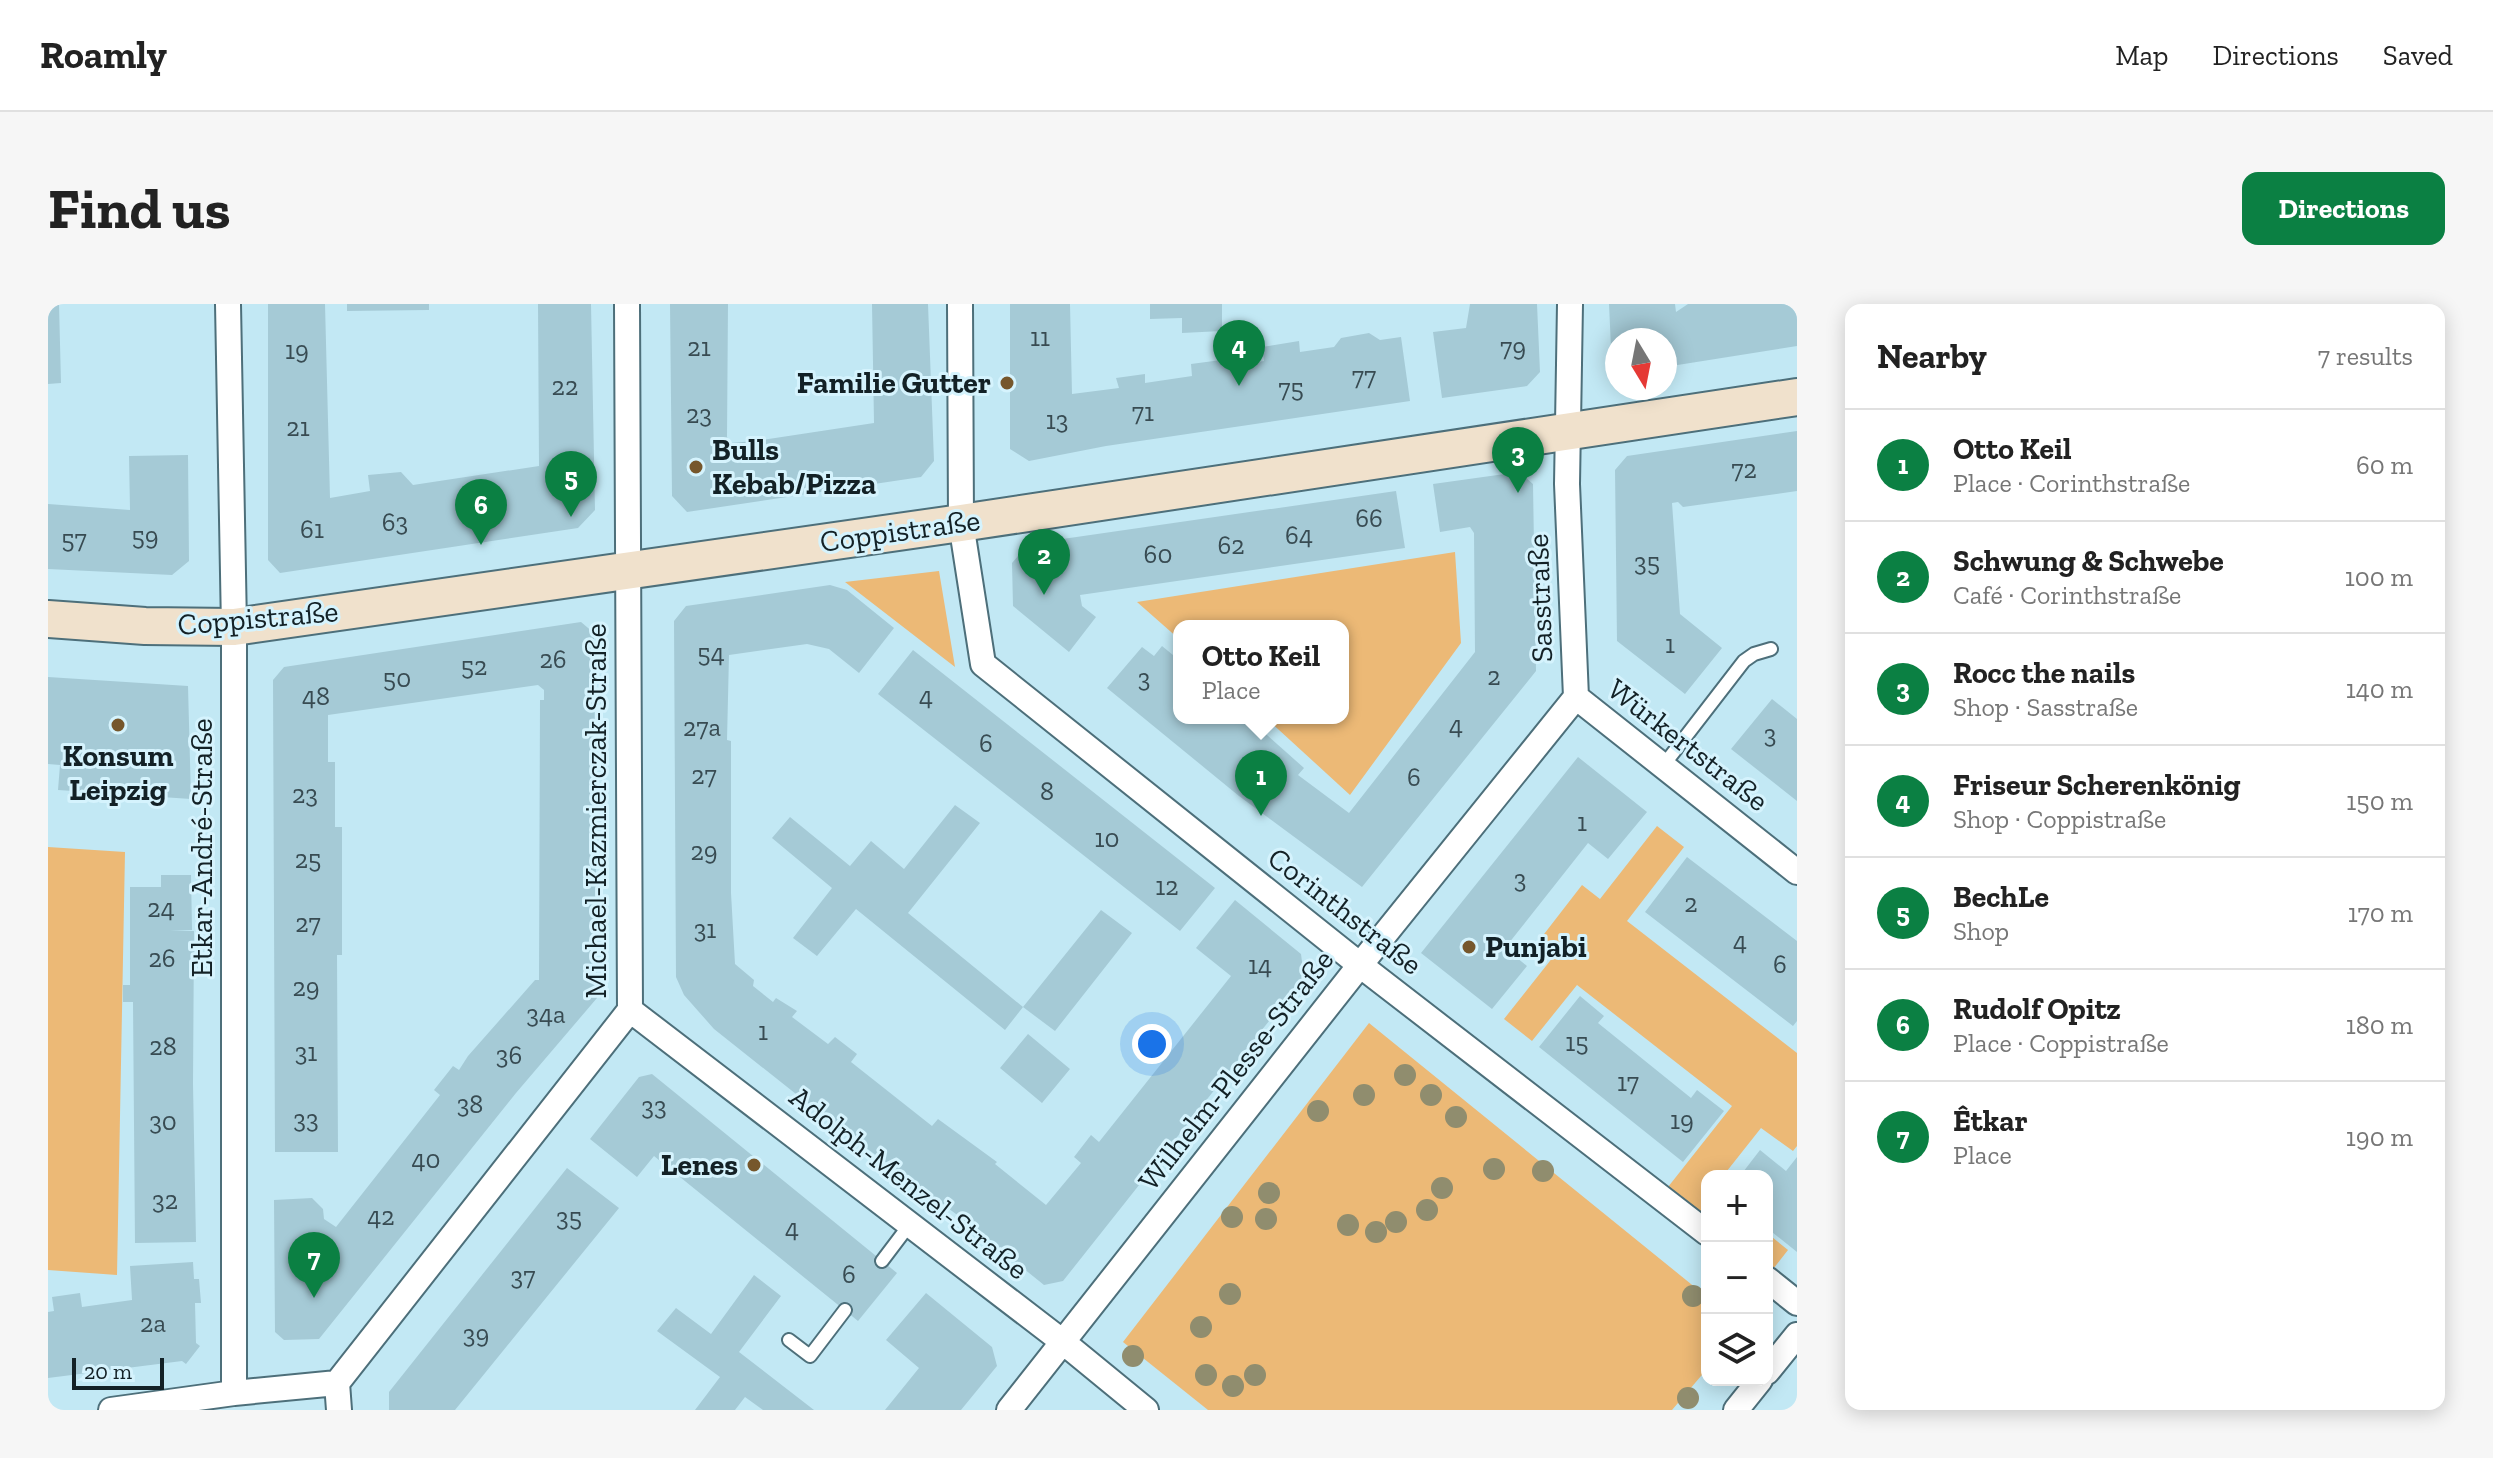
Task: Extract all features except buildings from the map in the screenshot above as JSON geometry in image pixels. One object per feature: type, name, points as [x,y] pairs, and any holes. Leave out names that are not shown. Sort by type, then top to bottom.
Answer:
[{"type":"main road","name":"Coppistraße","points":[[48,619],[145,626],[234,627],[961,523],[1797,397]]},
{"type":"street","name":"Etkar-André-Straße","points":[[228,304],[234,627],[234,1393]]},
{"type":"street","name":"Michael-Kazmierczak-Straße","points":[[337,1383],[630,1010],[627,304]]},
{"type":"street","name":"Corinthstraße","points":[[960,304],[961,523],[983,664],[1360,965],[1701,1228]]},
{"type":"street","name":"Sasstraße","points":[[1570,304],[1567,484],[1576,697]]},
{"type":"street","name":"Würkertstraße","points":[[1576,697],[1797,872]]},
{"type":"street","name":"Wilhelm-Plesse-Straße","points":[[1009,1410],[1576,697]]},
{"type":"street","name":"Adolph-Menzel-Straße","points":[[630,1010],[1063,1342],[1146,1410]]},
{"type":"street","points":[[1773,1284],[1797,1303]]},
{"type":"street","points":[[1773,1365],[1797,1335]]},
{"type":"street","points":[[111,1410],[337,1383],[339,1410]]},
{"type":"street","points":[[1736,1410],[1755,1386]]},
{"type":"lane","points":[[1663,766],[1744,661],[1771,649]]},
{"type":"lane","points":[[882,1261],[910,1224]]},
{"type":"lane","points":[[789,1340],[810,1356],[845,1310]]},
{"type":"shaded area","points":[[1455,552],[1461,643],[1350,795],[1273,724],[1349,724],[1349,620],[1173,620],[1173,634],[1137,602]]},
{"type":"shaded area","points":[[939,571],[955,667],[845,582]]},
{"type":"shaded area","points":[[1657,826],[1684,847],[1627,921],[1797,1053],[1797,1146],[1793,1151],[1761,1128],[1728,1170],[1701,1170],[1701,1212],[1668,1187],[1732,1106],[1577,985],[1532,1041],[1504,1019],[1557,952],[1541,938],[1582,885],[1600,899]]},
{"type":"shaded area","points":[[48,847],[125,852],[117,1275],[48,1270]]},
{"type":"shaded area","points":[[1369,1023],[1701,1292],[1701,1376],[1672,1410],[1208,1410],[1123,1342]]},
{"type":"shaded area","points":[[1773,1238],[1788,1250],[1773,1269]]},
{"type":"place","name":"Familie Gutter","points":[[1007,383]]},
{"type":"place","name":"Friseur Scherenkönig","points":[[1239,386]]},
{"type":"place","name":"Bulls Kebab/Pizza","points":[[696,467]]},
{"type":"place","name":"Rocc the nails","points":[[1518,493]]},
{"type":"place","name":"BechLe","points":[[571,517]]},
{"type":"place","name":"Rudolf Opitz","points":[[481,545]]},
{"type":"place","name":"Schwung & Schwebe","points":[[1044,595]]},
{"type":"place","name":"Konsum Leipzig","points":[[118,725]]},
{"type":"place","name":"Otto Keil","points":[[1261,816]]},
{"type":"place","name":"Punjabi","points":[[1469,947]]},
{"type":"place","name":"Lenes","points":[[754,1165]]},
{"type":"place","name":"Êtkar","points":[[314,1298]]}]
